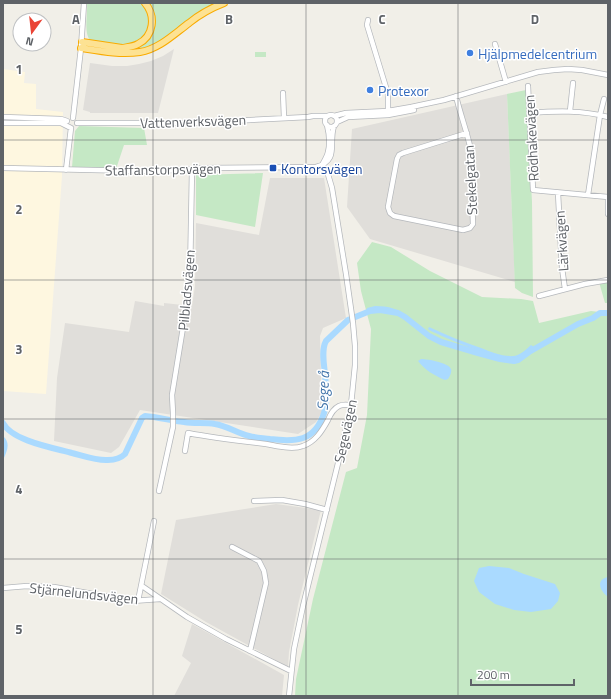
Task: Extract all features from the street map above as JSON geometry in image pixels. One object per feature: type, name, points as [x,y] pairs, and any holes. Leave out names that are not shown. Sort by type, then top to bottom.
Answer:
[{"type":"highway","points":[[82,45],[122,48],[137,45],[145,39],[151,28],[151,13],[145,3]]},
{"type":"highway","points":[[82,45],[124,53],[144,52],[158,46],[208,10],[224,3]]},
{"type":"street","points":[[66,170],[69,125],[70,118],[73,118],[82,45],[84,3]]},
{"type":"street","points":[[368,20],[367,25],[388,94],[388,113]]},
{"type":"street","points":[[495,44],[506,82]]},
{"type":"street","points":[[326,124],[330,127],[348,117],[415,110],[440,103],[456,96],[538,72],[568,69],[608,75]]},
{"type":"street","points":[[570,111],[573,83]]},
{"type":"street","name":"Rödhakevägen","points":[[528,86],[533,190],[558,192]]},
{"type":"street","points":[[283,94],[284,118]]},
{"type":"street","name":"Stekelgatan","points":[[456,96],[467,133],[470,146],[473,217],[470,228],[463,230],[394,216],[390,213],[388,207],[399,155],[402,152],[467,133]]},
{"type":"street","points":[[588,195],[600,115],[604,99]]},
{"type":"street","points":[[530,113],[570,111],[600,115],[608,118]]},
{"type":"street","points":[[322,165],[327,156],[328,150],[326,118],[328,116],[349,113],[388,113]]},
{"type":"street","name":"Vattenverksvägen","points":[[77,123],[190,123],[328,116]]},
{"type":"street","points":[[322,165],[328,161],[331,155],[332,132],[336,118],[334,116]]},
{"type":"street","points":[[3,117],[61,119],[69,125]]},
{"type":"street","name":"Vattenverksvägen","points":[[308,117],[320,119],[326,124]]},
{"type":"street","points":[[3,123],[61,123],[75,126],[77,123],[73,118]]},
{"type":"street","name":"Staffanstorpsvägen","points":[[3,168],[159,171],[192,169],[312,168],[322,165]]},
{"type":"street","name":"Segevägen","points":[[289,696],[294,649],[303,606],[342,447],[354,387],[355,346],[346,274],[332,188],[327,171],[322,165]]},
{"type":"street","name":"Pilbladsvägen","points":[[159,491],[172,427],[172,395],[190,277],[192,169]]},
{"type":"street","points":[[558,192],[608,198],[608,214]]},
{"type":"street","name":"Lärkvägen","points":[[558,192],[564,289]]},
{"type":"street","points":[[539,296],[585,284],[608,280]]},
{"type":"street","points":[[185,451],[188,434],[288,447],[301,447],[316,438],[336,408],[341,405],[351,405]]},
{"type":"street","points":[[254,501],[282,500],[327,510]]},
{"type":"street","points":[[138,601],[154,521]]},
{"type":"street","points":[[232,547],[259,561],[264,571],[266,583],[250,651]]},
{"type":"street","name":"Stjärnelundsvägen","points":[[3,588],[27,586],[54,587],[125,600],[138,601],[160,599]]},
{"type":"street","points":[[142,586],[187,617],[226,639],[291,671]]},
{"type":"shaded area","points":[[174,49],[158,113],[90,113],[83,110],[90,63],[112,66],[139,64],[163,56]]},
{"type":"shaded area","points":[[3,69],[25,72],[24,83],[36,84],[36,109],[63,112],[62,176],[46,394],[3,391]]},
{"type":"shaded area","points":[[507,94],[515,282],[370,239],[347,207],[352,129]]},
{"type":"shaded area","points":[[270,178],[324,178],[346,318],[323,328],[320,336],[322,412],[316,422],[298,434],[140,410],[119,447],[111,453],[54,441],[57,378],[65,323],[129,332],[135,301],[164,306],[164,303],[192,306],[195,286],[196,223],[259,235]]},
{"type":"shaded area","points":[[276,504],[321,510],[298,605],[289,652],[288,667],[206,622],[161,594],[176,520]]},
{"type":"shaded area","points":[[192,624],[284,675],[282,696],[174,696],[191,663],[182,656]]},
{"type":"green space","points":[[87,3],[141,3],[149,17],[149,24],[144,36],[131,45],[123,46],[91,41],[86,29]]},
{"type":"green space","points":[[147,3],[219,3],[162,41],[138,51],[99,49],[100,47],[129,49],[152,31]]},
{"type":"green space","points":[[255,52],[266,52],[266,57],[255,57]]},
{"type":"green space","points":[[526,90],[532,202],[533,297],[522,293],[515,288],[507,94]]},
{"type":"green space","points":[[79,126],[144,128],[147,145],[124,145],[116,169],[72,167],[75,131]]},
{"type":"green space","points":[[263,173],[255,227],[196,215],[196,175]]},
{"type":"green space","points":[[372,242],[391,247],[430,271],[482,297],[533,301],[539,323],[591,311],[608,313],[608,696],[295,696],[296,679],[313,599],[346,472],[357,468],[367,415],[371,329],[361,291],[357,263]]},
{"type":"green space","points":[[599,282],[608,282],[608,303],[605,303]]},
{"type":"water","points":[[375,306],[393,308],[409,317],[408,318],[394,310],[384,308],[367,310],[367,308]]},
{"type":"water","points":[[429,327],[461,341],[501,355],[514,356],[521,353],[531,345],[534,347],[524,355],[511,359],[488,354],[449,339],[431,331],[428,329]]},
{"type":"water","points":[[421,359],[438,362],[449,367],[451,371],[448,379],[445,380],[427,370],[418,361]]},
{"type":"water","points":[[3,436],[8,444],[3,460]]},
{"type":"water","points":[[489,566],[509,568],[555,584],[560,593],[558,601],[551,609],[531,612],[514,610],[495,604],[479,592],[474,581],[479,568]]},
{"type":"water","points":[[608,577],[608,597],[601,589],[600,583],[604,578]]},
{"type":"waterway","name":"Sege å","points":[[3,423],[15,435],[34,443],[99,460],[111,460],[122,457],[125,454],[142,418],[145,416],[188,423],[215,424],[254,437],[279,440],[296,440],[310,435],[320,423],[324,413],[326,394],[323,353],[326,341],[348,320],[370,311],[380,310],[398,313],[429,336],[441,342],[500,359],[514,361],[578,324],[593,318],[600,313],[608,313]]},
{"type":"place","name":"Hjälpmedelcentrium","points":[[470,53]]},
{"type":"place","name":"Protexor","points":[[370,90]]},
{"type":"place","name":"Kontorsvägen","points":[[273,168]]}]
